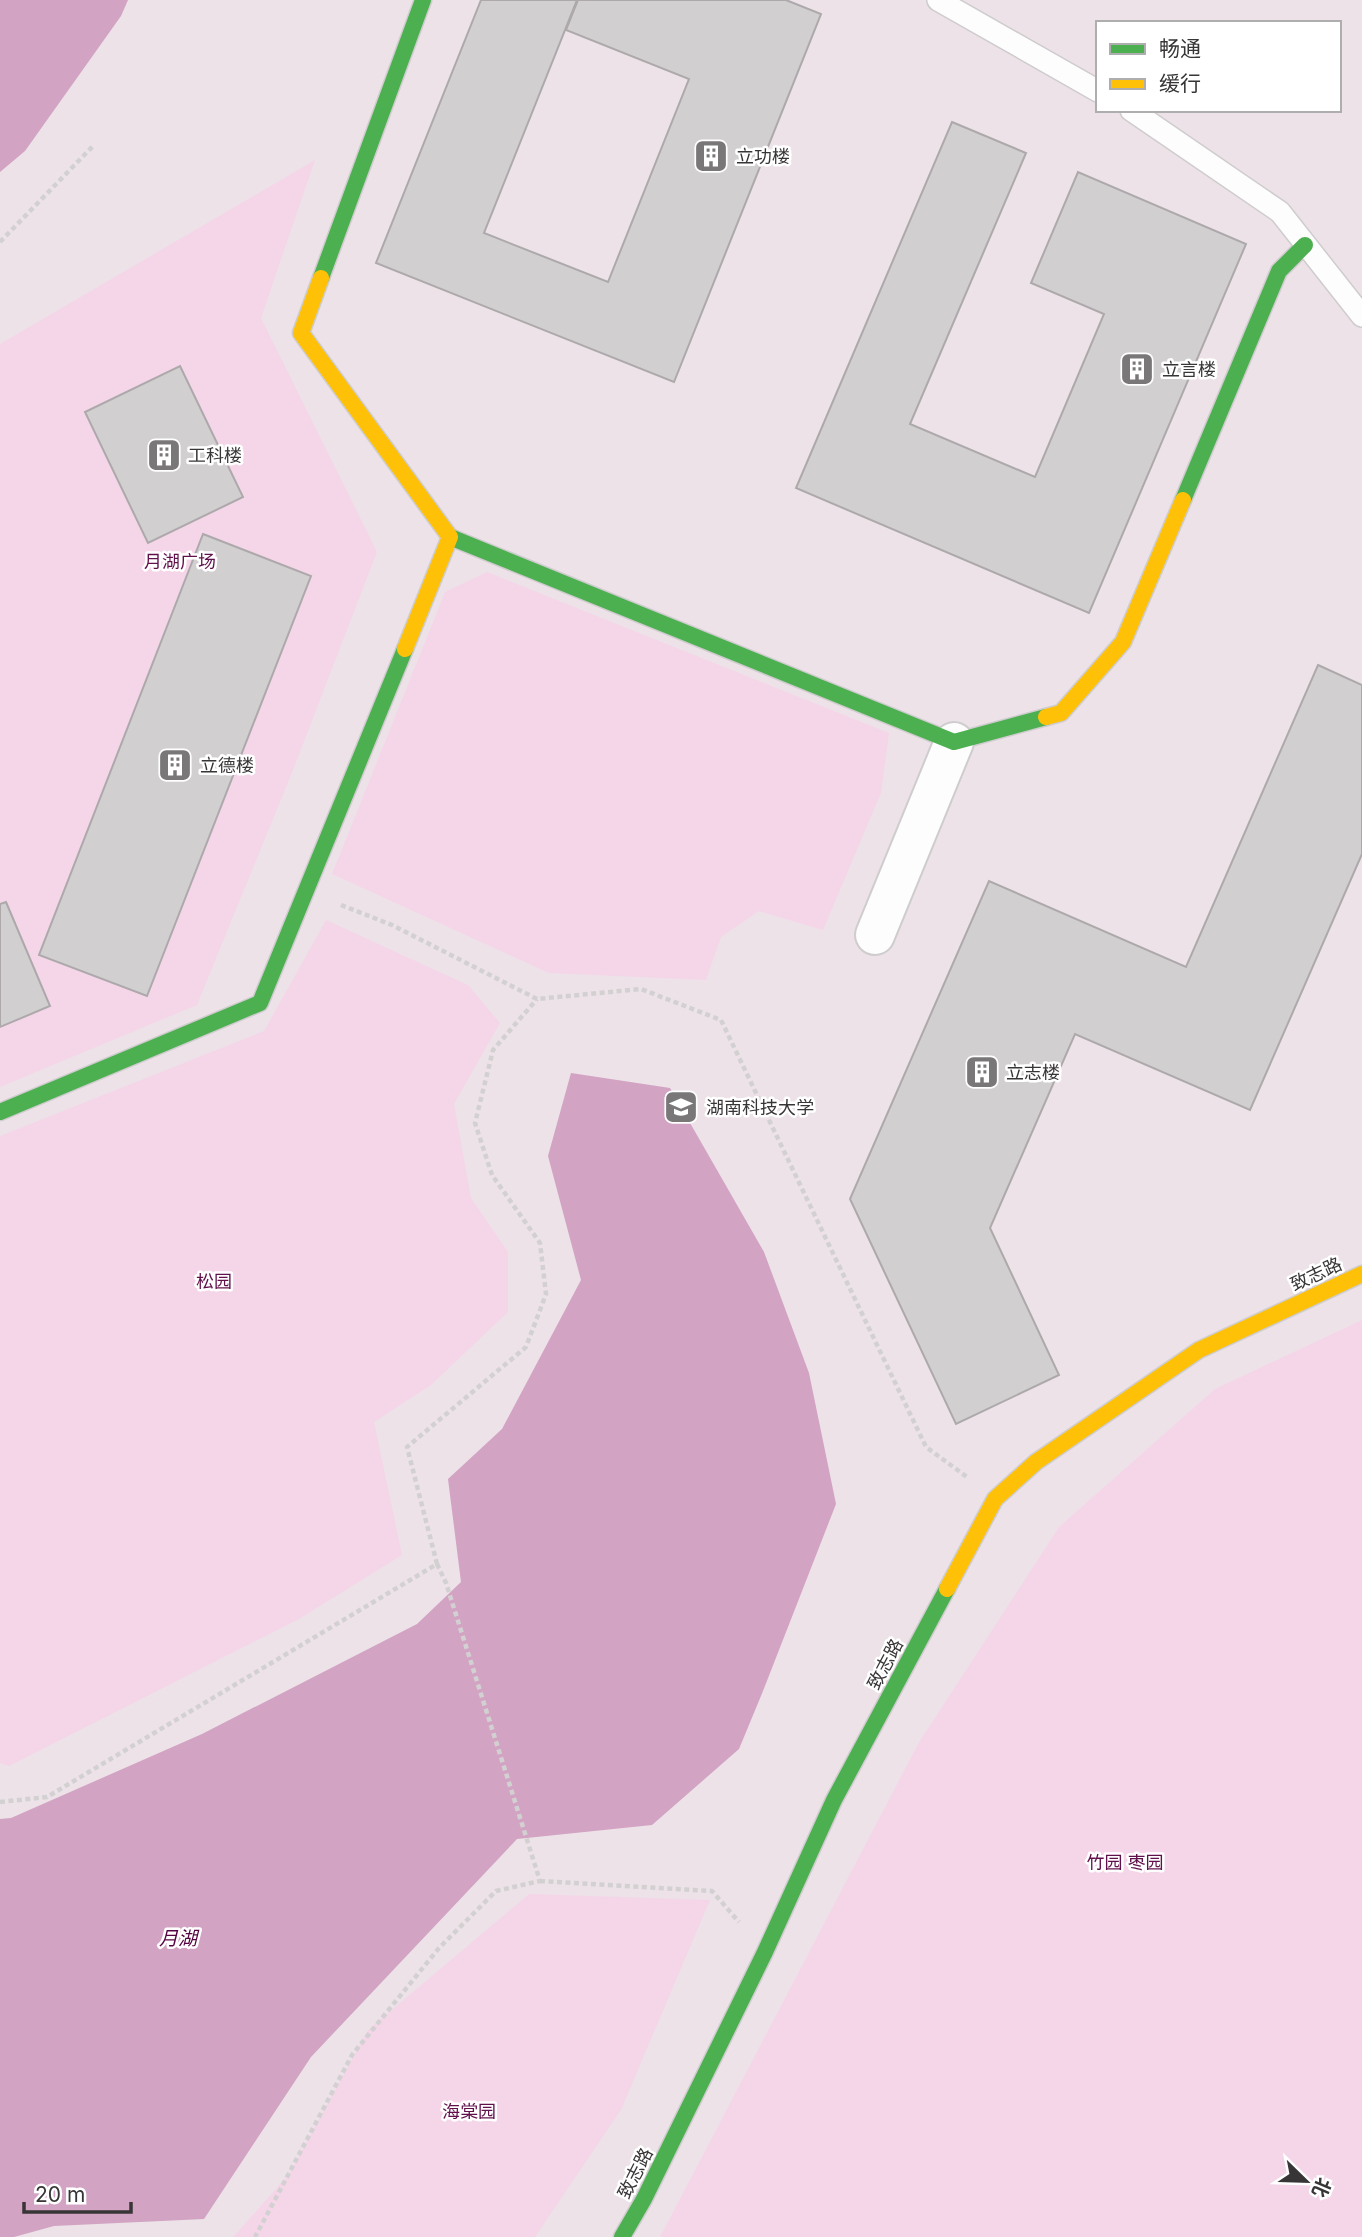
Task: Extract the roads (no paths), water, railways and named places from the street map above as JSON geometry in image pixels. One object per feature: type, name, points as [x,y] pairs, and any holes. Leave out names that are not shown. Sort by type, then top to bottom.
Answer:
[{"type":"street","points":[[423,0],[301,333],[450,537],[954,742],[1061,713],[1124,642],[1279,271],[1305,245]]},
{"type":"street","points":[[0,1112],[260,1003],[450,537]]},
{"type":"street","points":[[875,935],[954,742]]},
{"type":"street","name":"致志路","points":[[622,2237],[644,2199],[765,1952],[834,1800],[995,1499],[1036,1462],[1199,1350],[1362,1274]]},
{"type":"lane","points":[[938,0],[1096,90]]},
{"type":"lane","points":[[1134,112],[1280,212],[1362,316]]},
{"type":"water","points":[[0,0],[128,0],[121,16],[25,151],[0,172]]},
{"type":"water","name":"月湖","points":[[571,1073],[670,1088],[764,1252],[809,1373],[836,1504],[739,1749],[652,1825],[517,1839],[311,2057],[204,2219],[54,2226],[14,2237],[0,2237],[0,1819],[11,1818],[202,1734],[417,1624],[461,1582],[448,1479],[502,1429],[581,1280],[548,1156]]},
{"type":"place","name":"立功楼","points":[[711,156]]},
{"type":"place","name":"立言楼","points":[[1137,369]]},
{"type":"place","name":"工科楼","points":[[164,455]]},
{"type":"place","name":"立德楼","points":[[175,765]]},
{"type":"place","name":"立志楼","points":[[982,1072]]},
{"type":"place","name":"湖南科技大学","points":[[681,1107]]},
{"type":"park label","name":"月湖广场","points":[[180,561]]},
{"type":"park label","name":"松园","points":[[214,1281]]},
{"type":"park label","name":"竹园 枣园","points":[[1125,1862]]},
{"type":"park label","name":"海棠园","points":[[469,2111]]}]
